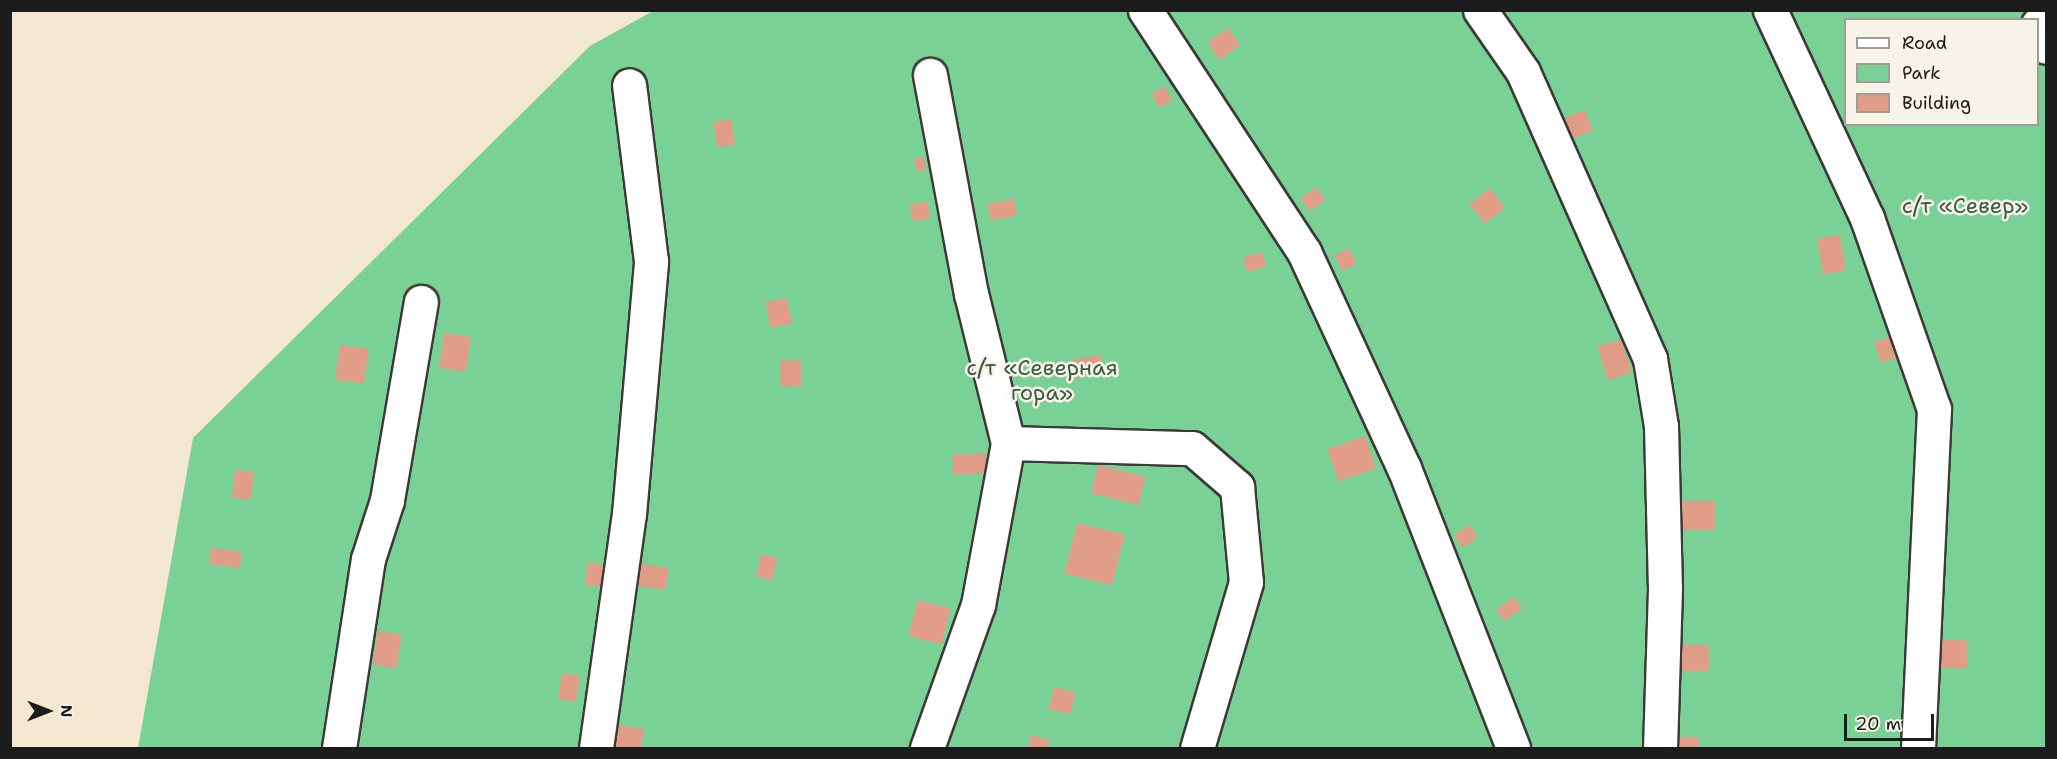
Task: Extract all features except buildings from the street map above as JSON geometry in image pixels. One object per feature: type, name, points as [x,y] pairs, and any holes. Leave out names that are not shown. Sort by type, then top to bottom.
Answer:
[{"type":"lane","points":[[1145,10],[1304,252],[1404,468],[1514,748]]},
{"type":"lane","points":[[1480,10],[1523,72],[1650,359],[1661,426],[1664,531],[1660,748]]},
{"type":"lane","points":[[1770,10],[1867,218],[1934,409],[1918,748]]},
{"type":"lane","points":[[2039,29],[2046,47]]},
{"type":"lane","points":[[927,748],[978,605],[1008,443],[971,294],[930,75]]},
{"type":"lane","points":[[596,748],[628,514],[651,261],[629,85]]},
{"type":"lane","points":[[339,748],[368,559],[387,500],[421,303]]},
{"type":"lane","points":[[1008,443],[1192,448],[1237,487],[1246,582],[1197,748]]},
{"type":"green space","name":"с/т «Северная гора»","points":[[653,11],[2046,11],[2046,748],[138,748],[193,438],[590,46]]},
{"type":"park label","name":"с/т «Север»","points":[[1965,206]]}]
